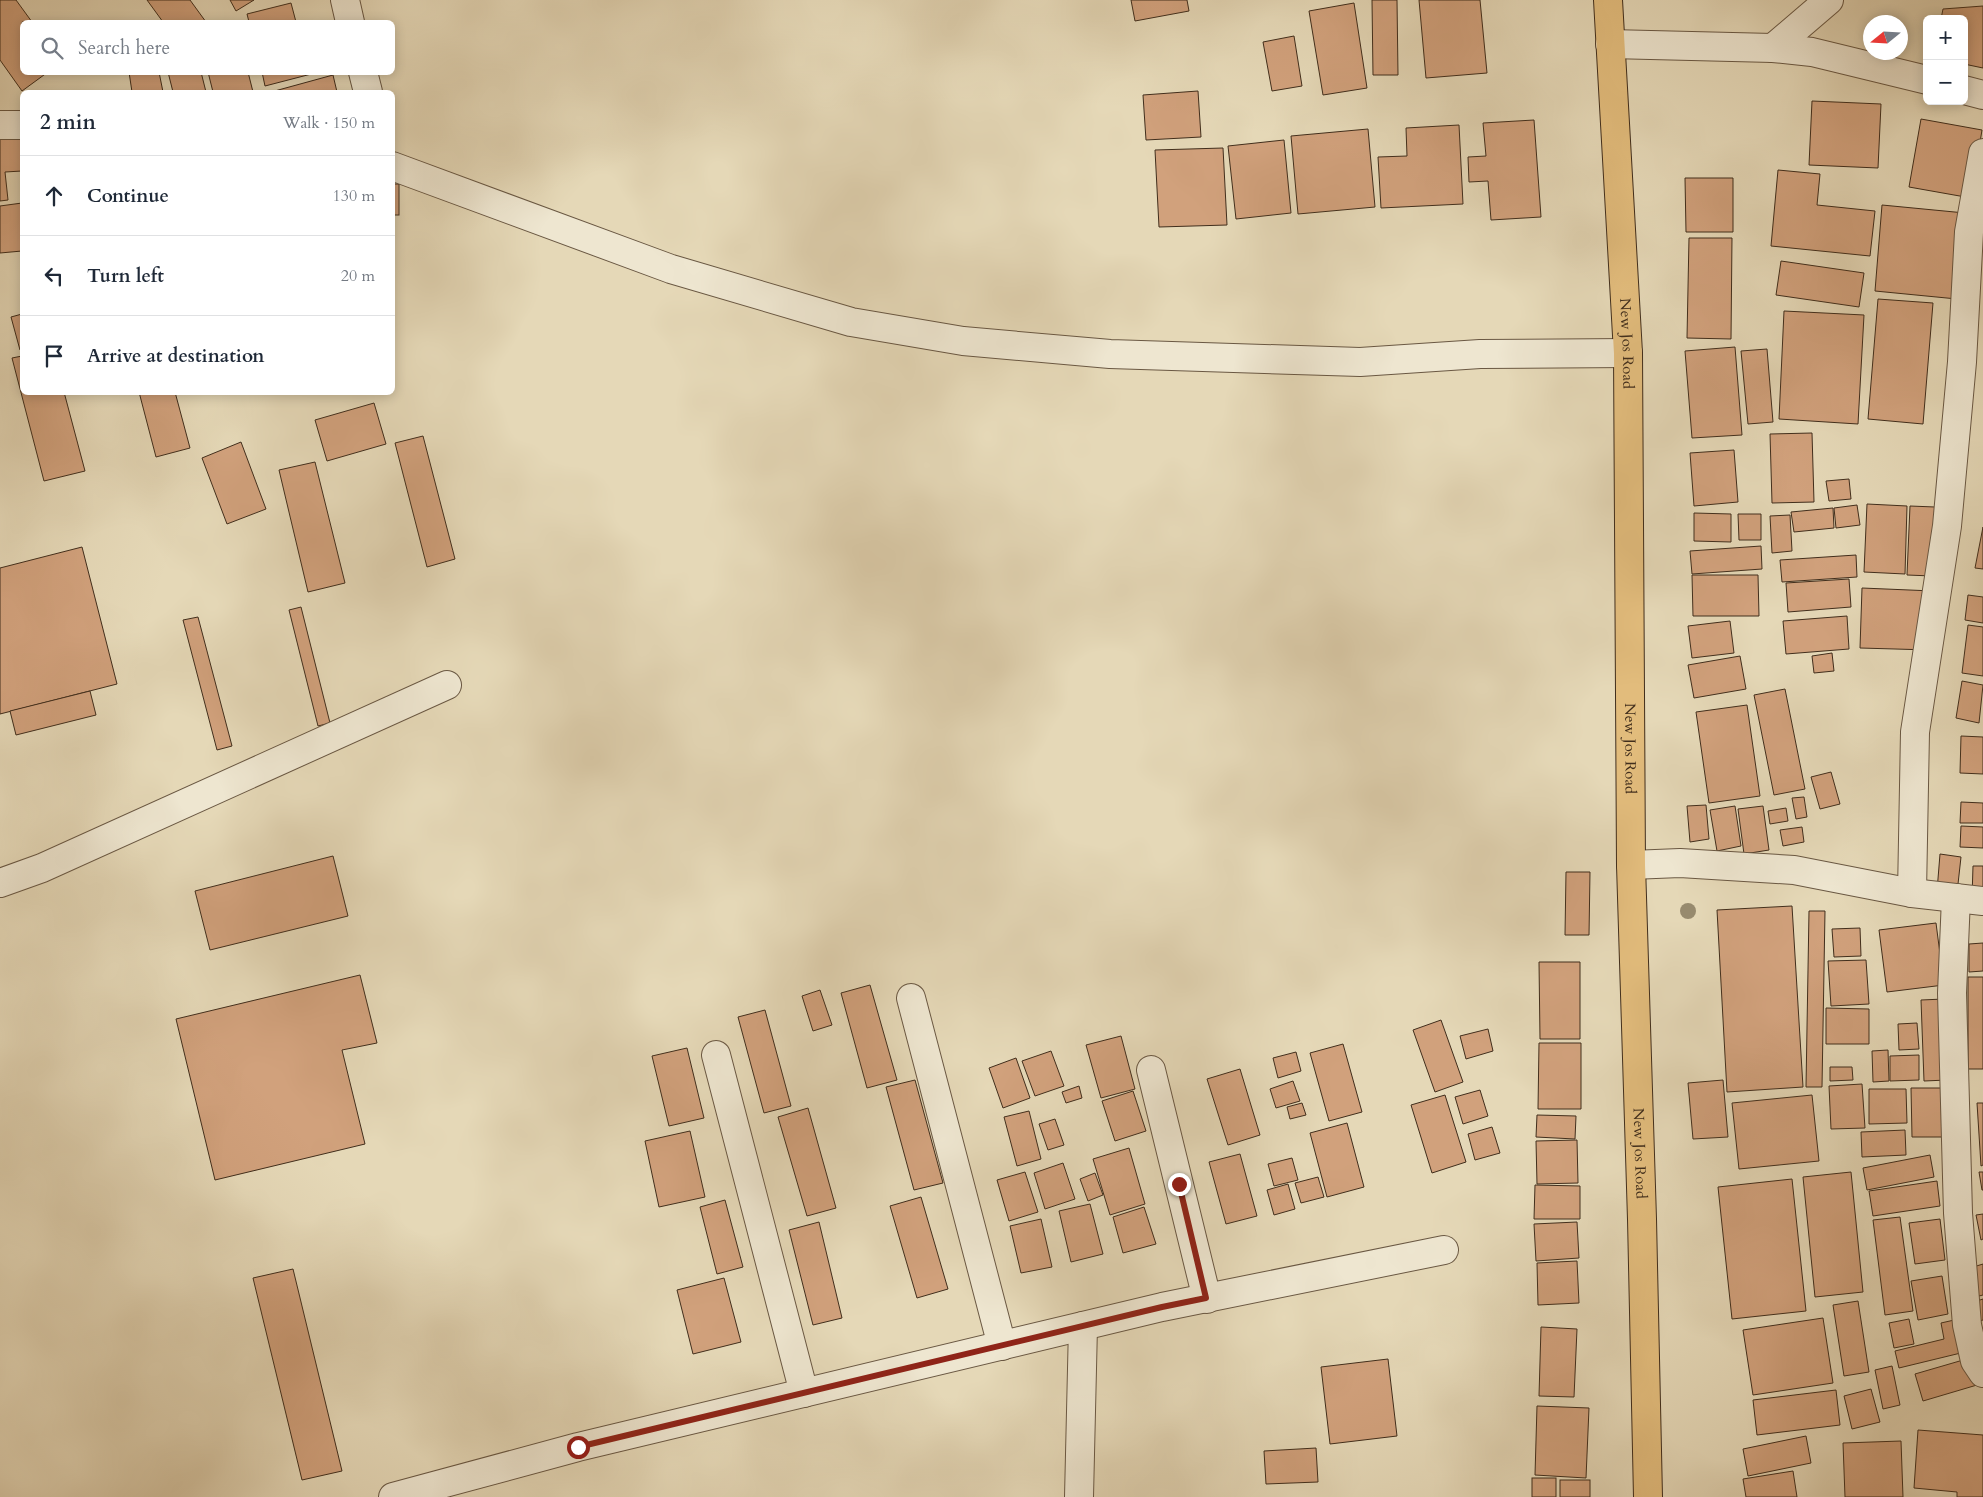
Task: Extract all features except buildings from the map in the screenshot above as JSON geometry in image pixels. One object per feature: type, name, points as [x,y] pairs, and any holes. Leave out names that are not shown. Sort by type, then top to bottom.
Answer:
[{"type":"highway","name":"New Jos Road","points":[[1608,0],[1628,353],[1631,865],[1648,1497]]},
{"type":"street","points":[[345,0],[350,20]]},
{"type":"street","points":[[1773,48],[1829,0]]},
{"type":"street","points":[[1610,44],[1773,48],[1812,52],[1923,79]]},
{"type":"street","points":[[364,75],[368,90]]},
{"type":"street","points":[[1968,91],[1983,95]]},
{"type":"street","points":[[0,125],[20,125]]},
{"type":"street","points":[[1912,894],[1915,732],[1947,526],[1962,362],[1969,232],[1983,153]]},
{"type":"street","points":[[395,167],[671,268],[851,322],[963,341],[1110,354],[1360,362],[1480,354],[1628,353]]},
{"type":"street","points":[[0,883],[42,868],[447,685]]},
{"type":"street","points":[[1631,865],[1680,863],[1794,870],[1912,894],[1983,901]]},
{"type":"street","points":[[1956,898],[1952,993],[1958,1213],[1967,1325],[1975,1361],[1983,1373]]},
{"type":"street","points":[[911,998],[1002,1346]]},
{"type":"street","points":[[716,1055],[804,1393]]},
{"type":"street","points":[[1151,1070],[1206,1298]]},
{"type":"street","points":[[393,1497],[578,1447],[1083,1326],[1206,1298],[1444,1250]]},
{"type":"street","points":[[1079,1497],[1083,1326]]},
{"type":"route","points":[[578,1447],[1206,1298],[1179,1184]]}]
